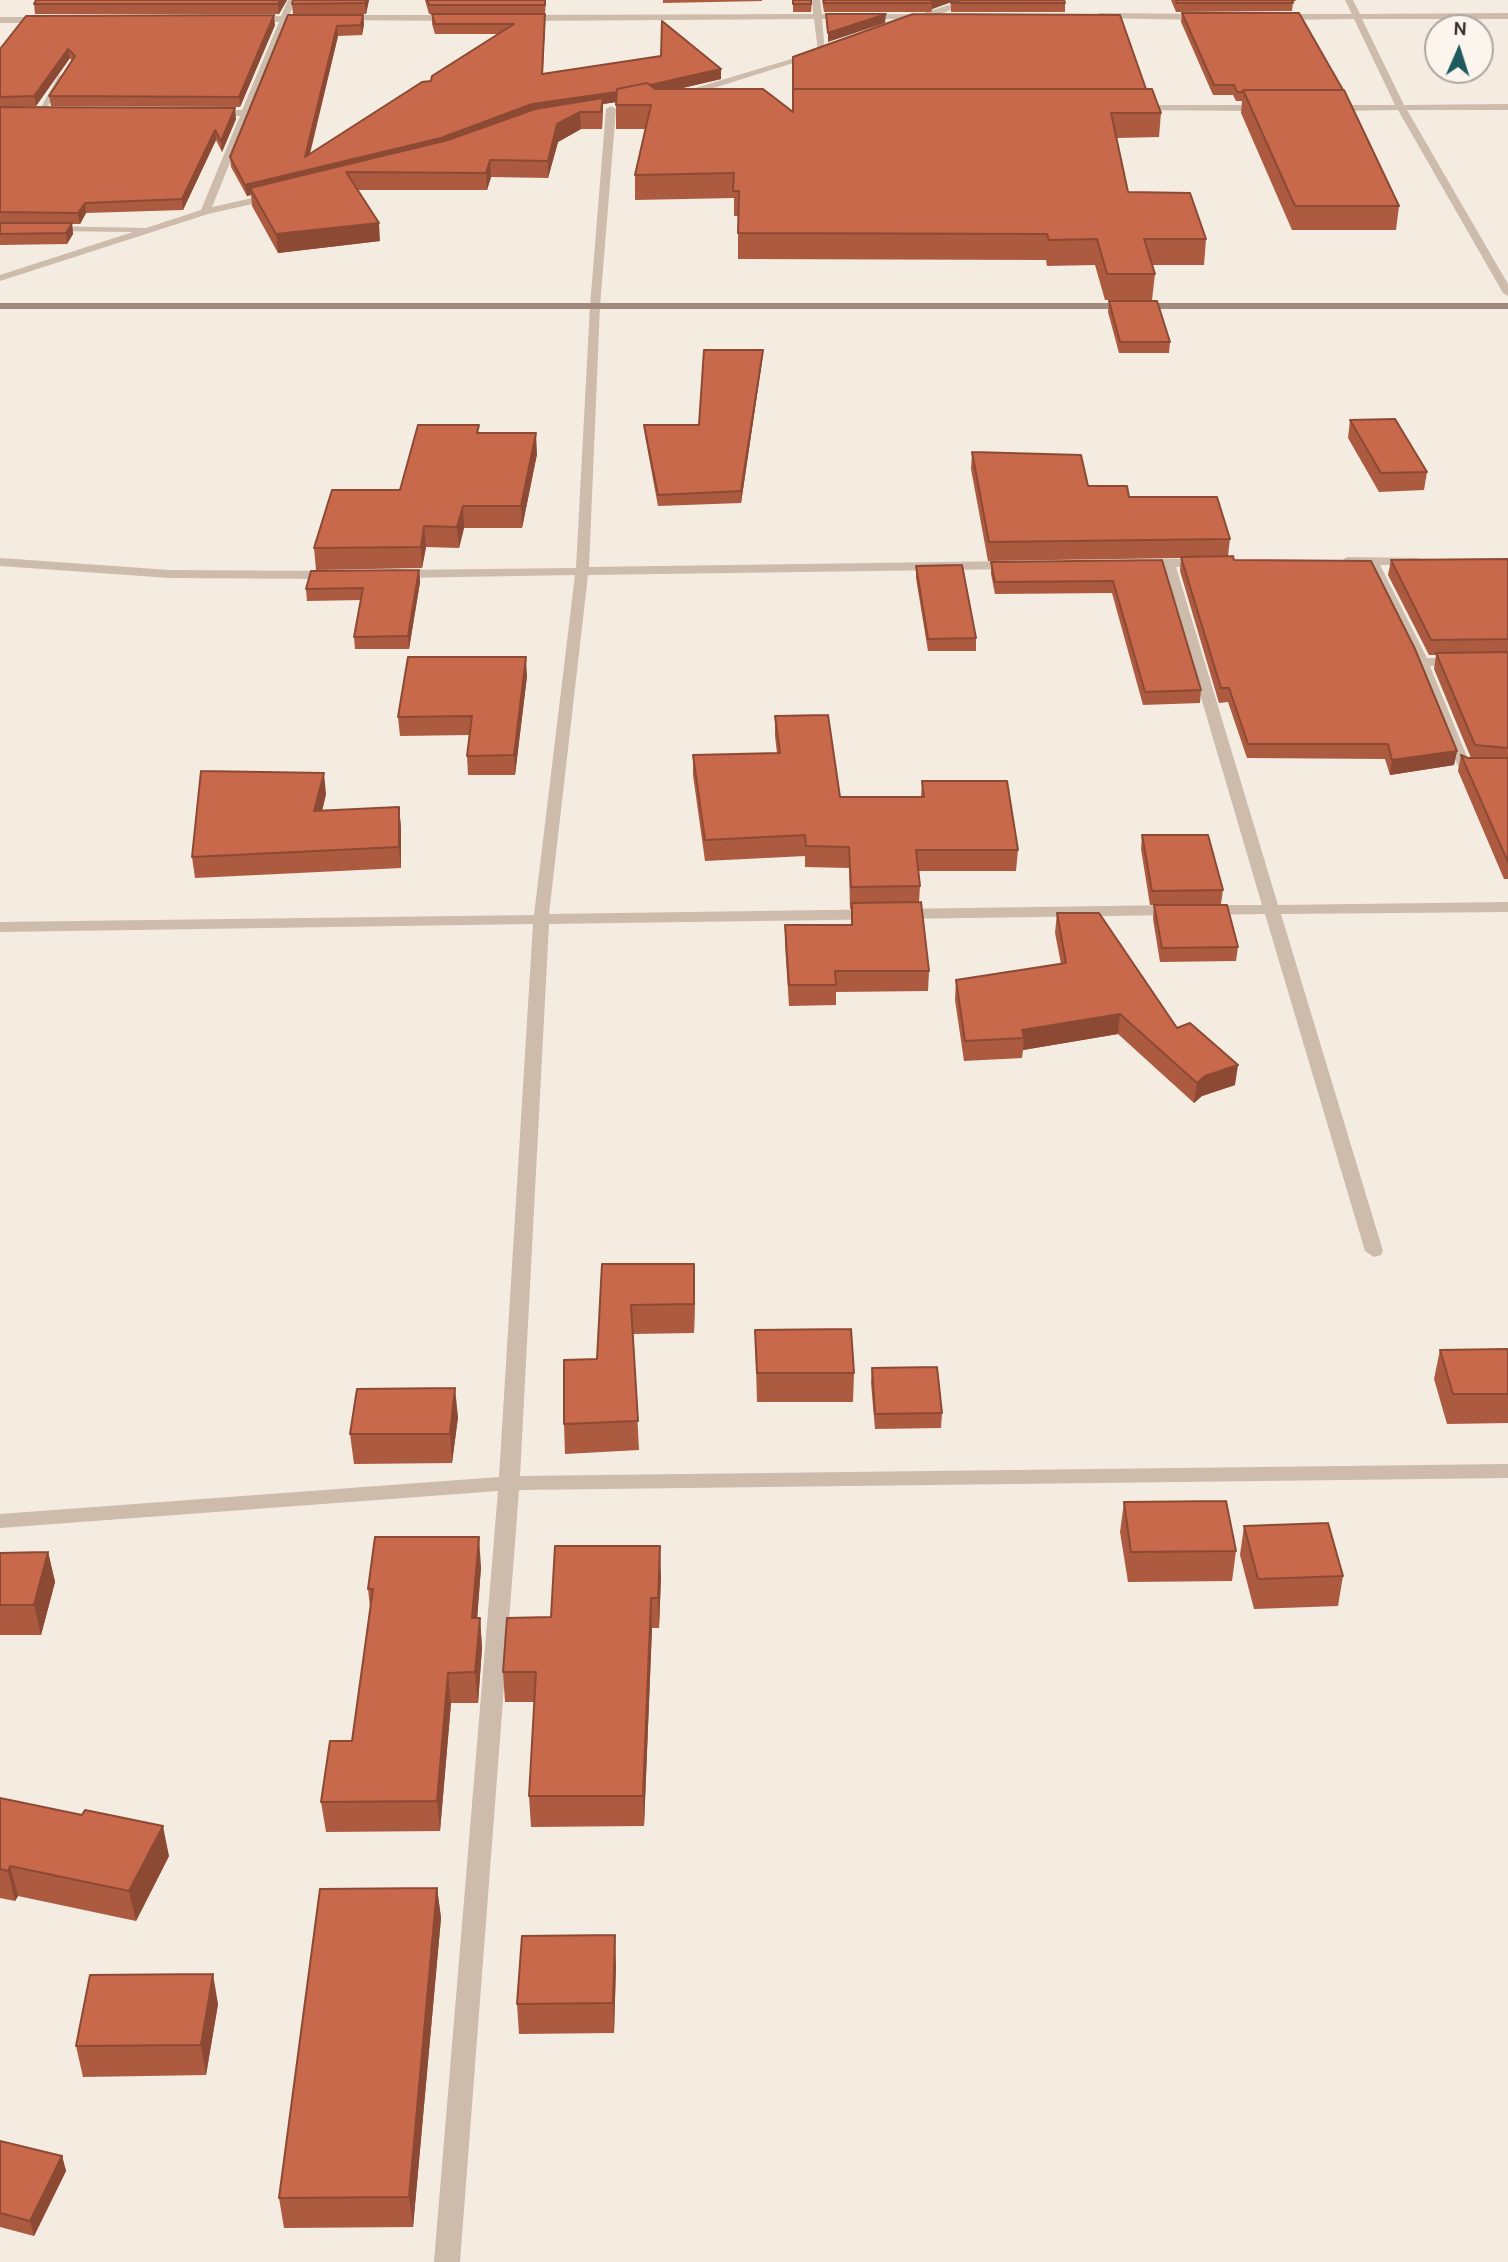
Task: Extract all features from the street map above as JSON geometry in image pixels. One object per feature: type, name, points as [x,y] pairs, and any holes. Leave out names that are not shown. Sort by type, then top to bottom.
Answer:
[{"type":"street","points":[[243,113],[292,0]]},
{"type":"street","points":[[816,0],[822,51]]},
{"type":"street","points":[[883,29],[974,0]]},
{"type":"street","points":[[1349,0],[1401,108],[1508,293]]},
{"type":"street","points":[[516,18],[961,16]]},
{"type":"street","points":[[1085,16],[1208,16]]},
{"type":"street","points":[[1263,16],[1508,16]]},
{"type":"street","points":[[338,19],[461,18]]},
{"type":"street","points":[[243,19],[325,19]]},
{"type":"street","points":[[0,20],[54,20]]},
{"type":"street","points":[[671,97],[711,88],[834,47]]},
{"type":"street","points":[[40,112],[70,64]]},
{"type":"street","points":[[1318,108],[1508,107]]},
{"type":"street","points":[[447,2262],[509,1482],[541,919],[582,570],[595,306],[616,108],[598,111]]},
{"type":"street","points":[[1124,108],[1276,108]]},
{"type":"street","points":[[26,112],[53,112]]},
{"type":"street","points":[[202,113],[243,113]]},
{"type":"street","points":[[205,212],[246,118],[243,113]]},
{"type":"street","points":[[1,278],[205,212],[286,193]]},
{"type":"street","points":[[41,228],[152,229]]},
{"type":"street","points":[[0,306],[1508,306]]},
{"type":"street","points":[[1331,561],[1426,561]]},
{"type":"street","points":[[1372,561],[1422,662],[1465,768],[1508,768]]},
{"type":"street","points":[[0,562],[170,574],[344,575]]},
{"type":"street","points":[[1168,563],[1374,1251]]},
{"type":"street","points":[[1126,564],[1223,563]]},
{"type":"street","points":[[386,574],[1029,565]]},
{"type":"street","points":[[1422,662],[1508,662]]},
{"type":"street","points":[[0,927],[1508,907]]},
{"type":"street","points":[[0,1521],[509,1482],[1508,1471]]},
{"type":"building","points":[[36,0],[280,0],[278,4],[34,4]]},
{"type":"building","points":[[293,0],[366,0],[365,3],[292,4]]},
{"type":"building","points":[[427,0],[545,0],[545,5],[429,5]]},
{"type":"building","points":[[793,0],[811,0],[811,4],[793,4]]},
{"type":"building","points":[[824,0],[932,0],[931,3],[824,3]]},
{"type":"building","points":[[960,0],[1064,0],[1065,3],[951,3]]},
{"type":"building","points":[[1176,0],[1292,0],[1293,3],[1177,3]]},
{"type":"building","points":[[1182,13],[1299,13],[1343,90],[1237,92],[1234,85],[1214,85]]},
{"type":"building","points":[[432,14],[545,14],[542,74],[661,56],[662,21],[721,69],[650,85],[647,83],[617,89],[617,92],[532,104],[441,138],[245,185],[230,157],[288,15],[363,15],[361,25],[337,26],[305,157],[422,82],[431,81],[432,76],[514,24],[435,24]]},
{"type":"building","points":[[826,14],[886,14],[828,33]]},
{"type":"building","points":[[913,14],[1120,15],[1146,89],[793,89],[793,57]]},
{"type":"building","points":[[274,15],[239,97],[49,96],[75,56],[68,49],[34,96],[0,97],[0,49],[26,16]]},
{"type":"building","points":[[647,83],[655,89],[763,89],[793,112],[793,89],[1152,89],[1161,113],[1111,113],[1128,192],[1190,193],[1206,239],[1144,239],[1155,274],[1107,274],[1097,239],[1049,240],[1047,234],[738,233],[739,191],[733,191],[734,173],[635,175],[651,105],[616,105],[617,89]]},
{"type":"building","points":[[1243,90],[1344,90],[1399,206],[1295,206]]},
{"type":"building","points":[[603,98],[601,112],[580,112],[557,124],[548,161],[490,160],[486,173],[346,172],[379,223],[276,234],[250,188],[448,140],[535,109]]},
{"type":"building","points":[[0,107],[235,108],[221,141],[215,130],[182,199],[85,203],[78,213],[0,212]]},
{"type":"building","points":[[0,223],[72,223],[66,233],[0,234]]},
{"type":"building","points":[[1109,301],[1157,301],[1170,342],[1120,342]]},
{"type":"building","points":[[704,350],[763,350],[741,491],[658,495],[644,425],[699,425]]},
{"type":"building","points":[[1395,419],[1427,472],[1381,473],[1350,420]]},
{"type":"building","points":[[418,425],[479,425],[477,433],[536,433],[521,506],[463,506],[457,527],[424,526],[421,547],[314,548],[332,490],[400,490]]},
{"type":"building","points":[[972,452],[1081,455],[1088,486],[1127,486],[1129,497],[1217,497],[1230,539],[989,542]]},
{"type":"building","points":[[1233,556],[1234,560],[1371,561],[1415,649],[1457,751],[1392,760],[1388,744],[1248,744],[1229,688],[1221,688],[1181,557]]},
{"type":"building","points":[[1508,559],[1508,639],[1431,640],[1391,560]]},
{"type":"building","points":[[1162,560],[1201,690],[1145,692],[1113,581],[995,582],[991,562]]},
{"type":"building","points":[[962,565],[976,638],[928,639],[916,566]]},
{"type":"building","points":[[419,570],[408,636],[354,637],[363,588],[306,589],[311,571]]},
{"type":"building","points":[[1508,652],[1508,748],[1475,745],[1436,653]]},
{"type":"building","points":[[408,657],[526,657],[514,755],[467,756],[472,716],[398,717]]},
{"type":"building","points":[[828,715],[840,797],[924,797],[922,781],[1007,781],[1018,850],[916,850],[920,886],[851,887],[849,847],[806,846],[805,835],[705,840],[693,755],[780,753],[775,716]]},
{"type":"building","points":[[1461,755],[1468,758],[1508,758],[1508,862]]},
{"type":"building","points":[[201,771],[324,773],[314,811],[399,807],[399,847],[192,857]]},
{"type":"building","points":[[1142,835],[1208,835],[1223,890],[1152,891]]},
{"type":"building","points":[[921,902],[929,971],[835,971],[836,985],[789,985],[785,925],[852,925],[852,903]]},
{"type":"building","points":[[1154,905],[1227,905],[1238,947],[1162,948]]},
{"type":"building","points":[[1057,913],[1099,913],[1177,1028],[1190,1023],[1238,1065],[1205,1076],[1197,1083],[1120,1014],[1022,1030],[1024,1038],[965,1041],[956,980],[1066,963]]},
{"type":"building","points":[[602,1264],[694,1264],[694,1304],[631,1305],[638,1421],[564,1424],[564,1360],[597,1359]]},
{"type":"building","points":[[851,1329],[854,1373],[757,1373],[755,1330]]},
{"type":"building","points":[[1508,1349],[1508,1394],[1453,1394],[1440,1350]]},
{"type":"building","points":[[937,1367],[942,1413],[875,1414],[872,1368]]},
{"type":"building","points":[[455,1388],[450,1434],[350,1434],[357,1389]]},
{"type":"building","points":[[1226,1501],[1236,1551],[1131,1552],[1124,1502]]},
{"type":"building","points":[[1328,1523],[1343,1576],[1258,1579],[1244,1526]]},
{"type":"building","points":[[375,1537],[479,1537],[472,1618],[480,1618],[475,1672],[448,1673],[437,1801],[321,1802],[330,1741],[352,1741],[373,1589],[368,1589]]},
{"type":"building","points":[[555,1546],[660,1546],[658,1598],[651,1598],[643,1796],[529,1796],[536,1672],[503,1672],[507,1618],[551,1617]]},
{"type":"building","points":[[48,1552],[34,1605],[0,1605],[0,1553]]},
{"type":"building","points":[[0,1798],[82,1815],[85,1810],[163,1826],[129,1891],[10,1866],[8,1871],[0,1869]]},
{"type":"building","points":[[437,1888],[409,2197],[279,2198],[320,1889]]},
{"type":"building","points":[[615,1935],[613,2003],[517,2004],[522,1936]]},
{"type":"building","points":[[213,1974],[201,2045],[76,2046],[90,1975]]},
{"type":"building","points":[[0,2141],[62,2156],[30,2221],[0,2213]]}]
